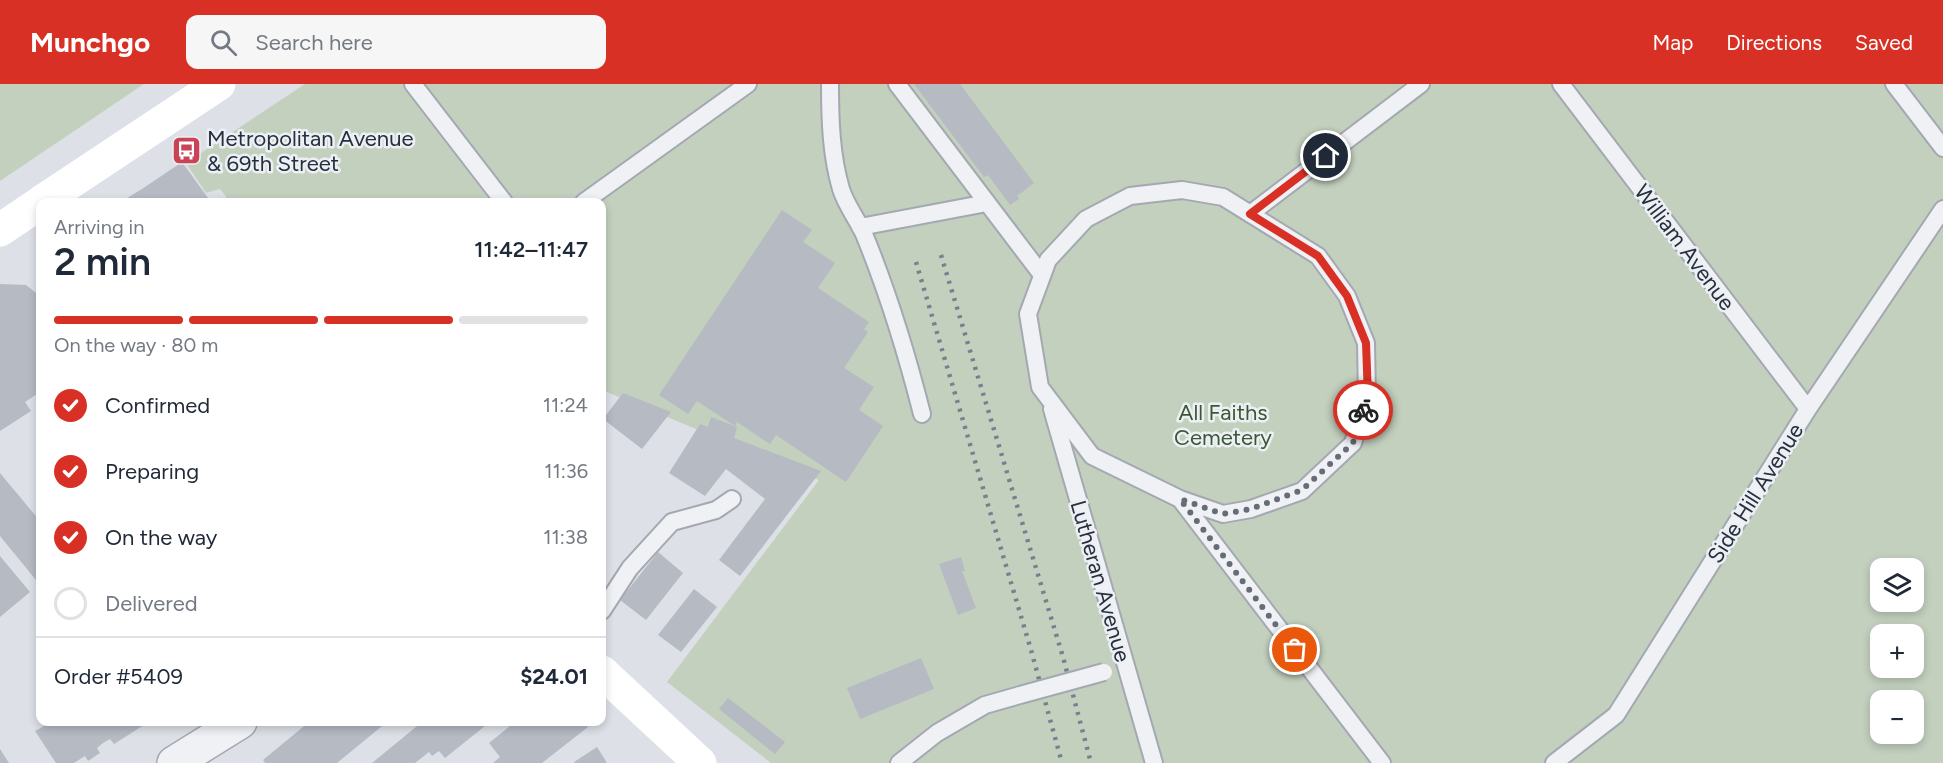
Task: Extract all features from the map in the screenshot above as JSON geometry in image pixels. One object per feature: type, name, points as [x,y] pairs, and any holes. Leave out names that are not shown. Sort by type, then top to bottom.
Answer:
[{"type":"main road","points":[[54,198],[219,84]]},
{"type":"main road","points":[[0,230],[36,210]]},
{"type":"main road","points":[[606,676],[700,763]]},
{"type":"street","points":[[174,763],[234,726]]},
{"type":"lane","points":[[413,84],[501,198]]},
{"type":"lane","points":[[590,198],[748,84]]},
{"type":"lane","points":[[830,84],[830,130],[842,190],[860,227],[911,370],[922,414]]},
{"type":"lane","points":[[897,84],[1042,275]]},
{"type":"lane","points":[[1250,214],[1421,84]]},
{"type":"lane","name":"William Avenue","points":[[1562,84],[1808,409]]},
{"type":"lane","points":[[1894,84],[1943,148]]},
{"type":"lane","points":[[1182,190],[1223,197],[1318,256],[1347,296],[1366,343],[1368,397],[1353,443],[1302,490],[1251,509],[1223,514],[1180,499],[1092,456],[1040,387],[1028,314],[1042,275],[1048,260],[1086,219],[1131,196],[1182,190]]},
{"type":"lane","points":[[860,227],[987,203]]},
{"type":"lane","name":"Side Hill Avenue","points":[[1554,763],[1616,715],[1808,409],[1943,209]]},
{"type":"lane","name":"Lutheran Avenue","points":[[1050,399],[1154,763]]},
{"type":"lane","points":[[606,605],[630,568],[672,522],[716,510],[732,499]]},
{"type":"lane","points":[[1180,499],[1382,763]]},
{"type":"lane","points":[[899,763],[937,733],[985,705],[1125,666]]},
{"type":"green space","points":[[0,84],[144,84],[0,181]]},
{"type":"green space","name":"All Faiths Cemetery","points":[[305,84],[1943,84],[1943,763],[771,763],[667,682],[819,480],[606,392],[606,198],[227,198],[220,189],[206,193],[186,163]]},
{"type":"building","points":[[914,84],[960,84],[1034,183],[1017,196],[1019,199],[1010,205],[988,175],[984,177]]},
{"type":"building","points":[[182,162],[208,198],[127,198]]},
{"type":"building","points":[[782,210],[812,230],[803,242],[835,263],[818,288],[869,322],[864,329],[868,332],[844,368],[874,387],[859,410],[883,426],[846,482],[776,435],[770,444],[737,422],[735,426],[697,401],[688,414],[659,395]]},
{"type":"building","points":[[0,284],[26,285],[36,293],[36,395],[25,402],[31,411],[0,431]]},
{"type":"building","points":[[623,393],[671,412],[642,449],[606,421],[606,415]]},
{"type":"building","points":[[711,417],[737,427],[734,438],[821,471],[740,576],[719,560],[765,499],[726,469],[705,496],[669,473],[700,424],[708,427]]},
{"type":"building","points":[[0,473],[36,516],[36,580],[0,536]]},
{"type":"building","points":[[658,552],[683,573],[646,620],[620,600]]},
{"type":"building","points":[[0,556],[30,592],[0,617]]},
{"type":"building","points":[[961,557],[965,571],[962,571],[976,608],[958,615],[939,564]]},
{"type":"building","points":[[694,589],[717,607],[681,652],[658,635]]},
{"type":"building","points":[[921,658],[934,689],[860,719],[847,688]]},
{"type":"building","points":[[728,698],[785,742],[775,754],[719,709]]},
{"type":"building","points":[[44,726],[142,726],[114,744],[110,739],[103,743],[97,748],[100,753],[88,761],[85,756],[74,763],[56,763],[35,731]]},
{"type":"building","points":[[304,726],[382,726],[337,763],[265,763],[263,760]]},
{"type":"building","points":[[417,726],[485,726],[445,758],[439,751],[432,756],[429,752],[415,763],[372,763]]},
{"type":"building","points":[[510,726],[588,727],[542,763],[493,763],[500,757],[489,743]]},
{"type":"building","points":[[597,747],[607,763],[574,762]]},
{"type":"building","points":[[0,749],[9,763],[0,763]]},
{"type":"railway","points":[[941,255],[1063,657],[1091,763]]},
{"type":"railway","points":[[916,262],[1031,650],[1062,763]]},
{"type":"way so far","points":[[1295,650],[1180,499],[1223,514],[1251,509],[1302,490],[1353,443],[1363,410]]},
{"type":"place","name":"Metropolitan Avenue & 69th Street","points":[[186,151]]},
{"type":"route","points":[[1326,156],[1250,214],[1318,256],[1347,296],[1366,343],[1368,397],[1363,410]]}]
